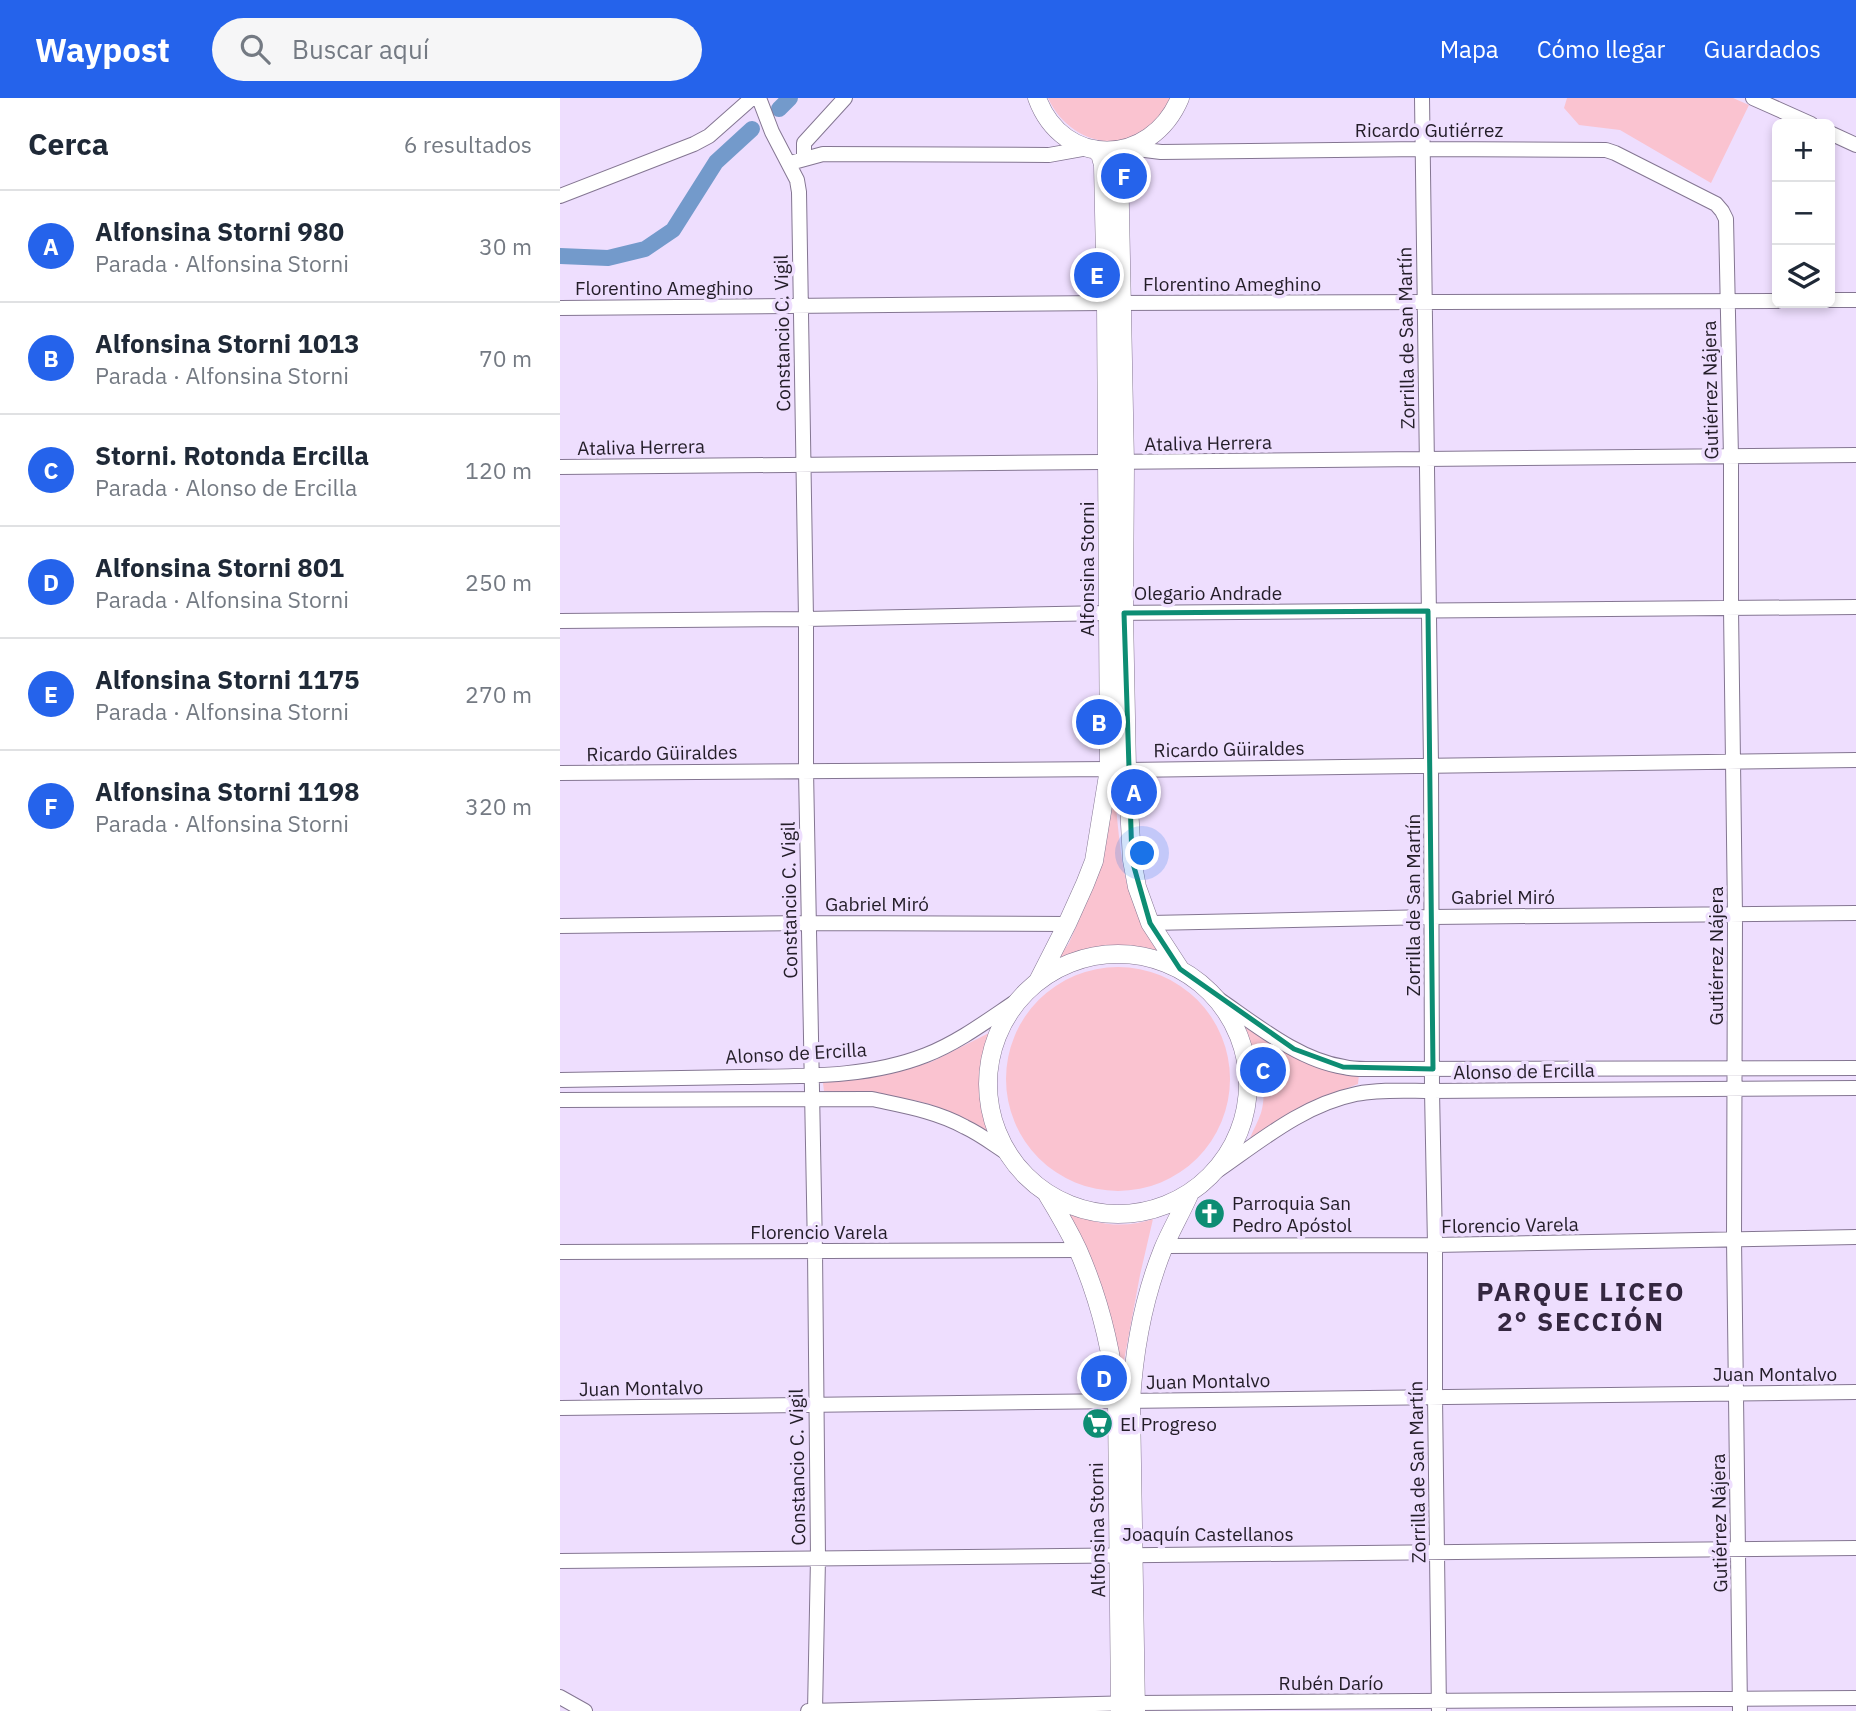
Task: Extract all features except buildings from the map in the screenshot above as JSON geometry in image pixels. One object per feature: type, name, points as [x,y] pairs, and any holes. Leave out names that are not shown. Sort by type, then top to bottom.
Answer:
[{"type":"street","points":[[560,196],[694,144],[709,136],[752,98]]},
{"type":"street","name":"Constancio C. Vigil","points":[[759,98],[772,132],[797,161],[799,192],[815,1251],[818,1558],[815,1711]]},
{"type":"street","points":[[797,161],[804,143],[845,98]]},
{"type":"street","points":[[1037,98],[1051,124],[1068,139],[1091,148]]},
{"type":"street","points":[[797,161],[823,154],[1049,155],[1091,148],[1126,148],[1156,134],[1167,123],[1180,98]]},
{"type":"street","name":"Zorrilla de San Martín","points":[[1422,98],[1439,1706]]},
{"type":"street","points":[[1753,98],[1800,119]]},
{"type":"street","points":[[1835,135],[1856,145]]},
{"type":"street","name":"Alfonsina Storni","points":[[1091,148],[1100,154],[1103,165],[1125,463],[1116,613]]},
{"type":"street","name":"Alfonsina Storni","points":[[1126,148],[1119,159],[1107,463],[1116,613],[1117,770],[1137,887],[1150,923],[1180,969]]},
{"type":"street","name":"Ricardo Gutiérrez","points":[[1126,148],[1161,152],[1606,150],[1716,204]]},
{"type":"street","name":"Gutiérrez Nájera","points":[[1716,204],[1726,219],[1731,457],[1735,915],[1734,1239],[1740,1705]]},
{"type":"street","points":[[1835,300],[1856,300]]},
{"type":"street","name":"Florentino Ameghino","points":[[560,308],[1772,301]]},
{"type":"street","name":"Ataliva Herrera","points":[[560,467],[1856,455]]},
{"type":"street","name":"Olegario Andrade","points":[[560,621],[1856,607]]},
{"type":"street","name":"Ricardo Güiraldes","points":[[560,773],[1117,770],[1856,760]]},
{"type":"street","name":"Alfonsina Storni","points":[[1039,979],[1067,924],[1094,861],[1117,770]]},
{"type":"street","name":"Gabriel Miró","points":[[1150,923],[1856,913]]},
{"type":"street","name":"Gabriel Miró","points":[[560,926],[1067,924]]},
{"type":"street","points":[[1123,953],[1153,958],[1180,969],[1214,996],[1233,1022],[1245,1052],[1249,1085],[1245,1117],[1233,1147],[1214,1173],[1189,1195],[1145,1212],[1111,1215],[1077,1209],[1046,1194],[1024,1175],[1007,1153],[991,1115],[988,1075],[997,1035],[1018,1000],[1039,979],[1065,964],[1093,955],[1123,953]]},
{"type":"street","name":"Alonso de Ercilla","points":[[1214,996],[1294,1049],[1343,1068],[1856,1068]]},
{"type":"street","name":"Alonso de Ercilla","points":[[560,1080],[811,1076],[858,1072],[925,1056],[964,1036],[1018,1000]]},
{"type":"street","name":"Alonso de Ercilla","points":[[1214,1173],[1289,1122],[1326,1103],[1367,1093],[1856,1088]]},
{"type":"street","points":[[560,1100],[872,1099],[922,1110],[965,1127],[1007,1153]]},
{"type":"street","name":"Alfonsina Storni","points":[[1046,1194],[1078,1250],[1099,1310],[1114,1377],[1124,1402]]},
{"type":"street","name":"Alfonsina Storni","points":[[1128,1707],[1124,1402],[1133,1371],[1143,1308],[1164,1246],[1189,1195]]},
{"type":"street","name":"Florencio Varela","points":[[1164,1246],[1435,1245],[1856,1237]]},
{"type":"street","name":"Florencio Varela","points":[[560,1252],[1078,1250]]},
{"type":"street","name":"Juan Montalvo","points":[[560,1408],[1856,1392]]},
{"type":"street","name":"Joaquín Castellanos","points":[[560,1561],[1856,1548]]},
{"type":"street","points":[[560,1697],[585,1711]]},
{"type":"street","name":"Rubén Darío","points":[[807,1711],[1740,1705],[1856,1698]]},
{"type":"highlighted area","points":[[1428,611],[1433,1069],[1343,1067],[1294,1049],[1180,969],[1150,923],[1132,860],[1124,613]]},
{"type":"shaded area","points":[[1048,98],[1170,98],[1163,113],[1150,128],[1135,137],[1102,141],[1071,127],[1058,114]]},
{"type":"shaded area","points":[[1567,98],[1733,98],[1749,105],[1711,183],[1620,130],[1579,125],[1564,108]]},
{"type":"shaded area","points":[[1115,798],[1120,849],[1128,887],[1143,923],[1167,960],[1138,950],[1111,948],[1084,953],[1055,963],[1069,943],[1096,880]]},
{"type":"shaded area","points":[[1118,967],[1140,969],[1171,980],[1189,992],[1205,1008],[1217,1026],[1225,1047],[1230,1079],[1228,1101],[1217,1132],[1205,1150],[1189,1166],[1171,1178],[1150,1186],[1118,1191],[1096,1189],[1065,1178],[1047,1166],[1031,1150],[1019,1132],[1011,1111],[1006,1079],[1008,1057],[1019,1026],[1031,1008],[1047,992],[1065,980],[1086,972]]},
{"type":"shaded area","points":[[1242,1023],[1283,1052],[1315,1066],[1359,1074],[1358,1084],[1294,1111],[1250,1138],[1261,1113],[1263,1090],[1259,1067]]},
{"type":"shaded area","points":[[991,1032],[982,1061],[983,1100],[992,1138],[953,1114],[929,1104],[890,1096],[824,1091],[823,1083],[891,1073],[931,1062]]},
{"type":"shaded area","points":[[1068,1212],[1089,1220],[1121,1225],[1153,1219],[1120,1382],[1099,1286]]},
{"type":"waterway","points":[[779,109],[790,98]]},
{"type":"waterway","points":[[560,256],[608,258],[645,249],[673,230],[716,162],[752,129]]},
{"type":"place","name":"Alfonsina Storni 1198","points":[[1124,176]]},
{"type":"place","name":"Alfonsina Storni 1175","points":[[1097,275]]},
{"type":"place","name":"Alfonsina Storni 1013","points":[[1099,722]]},
{"type":"place","name":"Alfonsina Storni 980","points":[[1134,792]]},
{"type":"place","name":"Storni. Rotonda Ercilla","points":[[1263,1070]]},
{"type":"place","name":"Parroquia San Pedro Apóstol","points":[[1209,1214]]},
{"type":"place","name":"Alfonsina Storni 801","points":[[1104,1378]]},
{"type":"place","name":"El Progreso","points":[[1097,1424]]},
{"type":"district","name":"PARQUE LICEO 2° SECCIÓN","points":[[1581,1307]]}]
